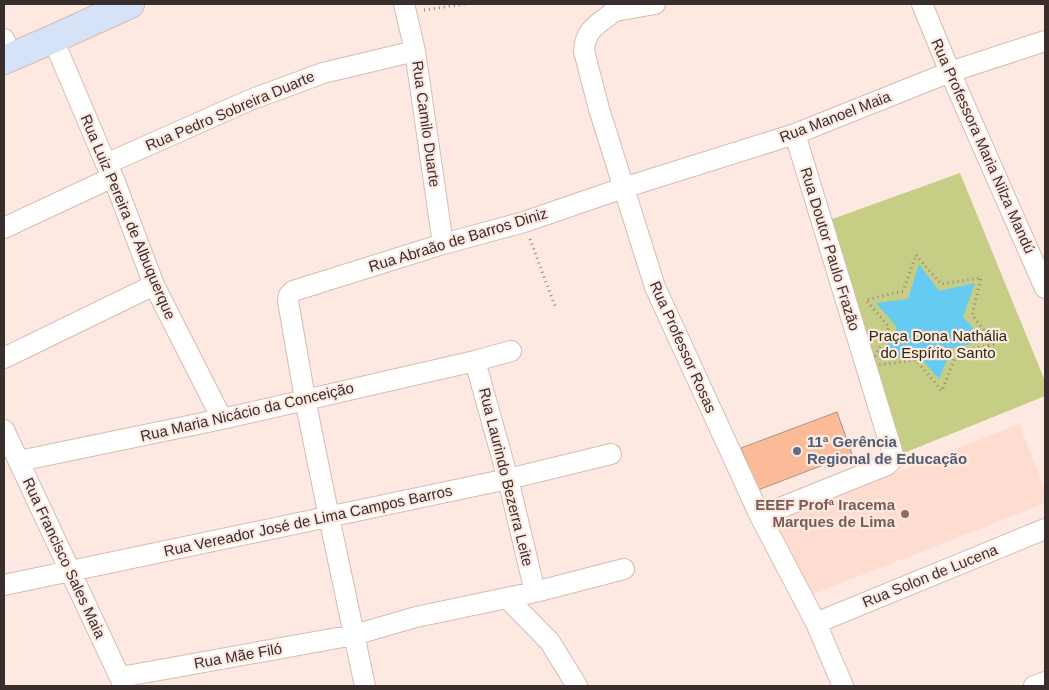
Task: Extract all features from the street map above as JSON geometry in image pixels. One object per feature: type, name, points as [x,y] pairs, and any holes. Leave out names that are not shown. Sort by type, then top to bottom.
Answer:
[{"type":"main road","points":[[7,52],[53,39],[130,4]]},
{"type":"street","points":[[618,7],[655,4]]},
{"type":"street","name":"Rua Professora Maria Nilza Mandú","points":[[922,4],[1045,288]]},
{"type":"street","name":"Rua Professor Rosas","points":[[618,7],[589,32],[584,42],[584,51],[599,109],[655,287],[760,516],[816,623],[843,686]]},
{"type":"street","name":"Rua Camilo Duarte","points":[[405,8],[415,51],[443,244]]},
{"type":"street","name":"Rua Luiz Pereira de Albuquerque","points":[[53,39],[110,171],[154,284],[222,419]]},
{"type":"street","name":"Rua Manoel Maia","points":[[624,188],[795,134],[950,72],[1045,41]]},
{"type":"street","name":"Rua Pedro Sobreira Duarte","points":[[4,228],[110,171],[250,100],[323,73],[415,51]]},
{"type":"street","name":"Rua Doutor Paulo Frazão","points":[[760,516],[887,465],[891,461],[892,451],[795,134]]},
{"type":"street","name":"Rua Abraão de Barros Diniz","points":[[305,399],[288,301],[289,295],[293,291],[443,244],[524,222],[624,188]]},
{"type":"street","points":[[4,358],[154,284]]},
{"type":"street","name":"Rua Maria Nicácio da Conceição","points":[[19,461],[222,419],[476,361],[511,351]]},
{"type":"street","name":"Rua Laurindo Bezerra Leite","points":[[476,361],[508,479],[535,592]]},
{"type":"street","points":[[305,399],[365,686]]},
{"type":"street","name":"Rua Francisco Sales Maia","points":[[4,430],[122,682]]},
{"type":"street","name":"Rua Vereador José de Lima Campos Barros","points":[[4,585],[329,518],[508,479],[611,454]]},
{"type":"street","name":"Rua Solon de Lucena","points":[[816,623],[1045,529]]},
{"type":"street","name":"Rua Mãe Filó","points":[[122,682],[354,635],[416,617],[535,592],[624,569]]},
{"type":"street","points":[[508,598],[550,642],[577,686]]},
{"type":"street","points":[[1034,686],[1045,682]]},
{"type":"path","points":[[405,8],[465,4]]},
{"type":"path","points":[[524,222],[556,309]]},
{"type":"path","points":[[916,255],[941,284],[981,278],[972,315],[995,344],[958,353],[942,391],[916,360],[872,366],[889,327],[866,300],[903,291],[916,255]]},
{"type":"shaded area","name":"EEEF Profª Iracema Marques de Lima","points":[[1019,424],[1045,489],[1045,503],[796,601],[766,524]]},
{"type":"green space","name":"Praça Dona Nathália do Espírito Santo","points":[[960,173],[1045,381],[1045,396],[884,461],[813,226]]},
{"type":"water","points":[[919,264],[939,291],[975,283],[963,317],[985,341],[952,348],[939,379],[917,354],[879,360],[897,327],[876,303],[908,299]]},
{"type":"building","name":"11ª Gerência Regional de Educação","points":[[837,412],[852,454],[758,490],[741,448]]},
{"type":"place","name":"11ª Gerência Regional de Educação","points":[[797,451]]},
{"type":"place","name":"EEEF Profª Iracema Marques de Lima","points":[[905,514]]}]
